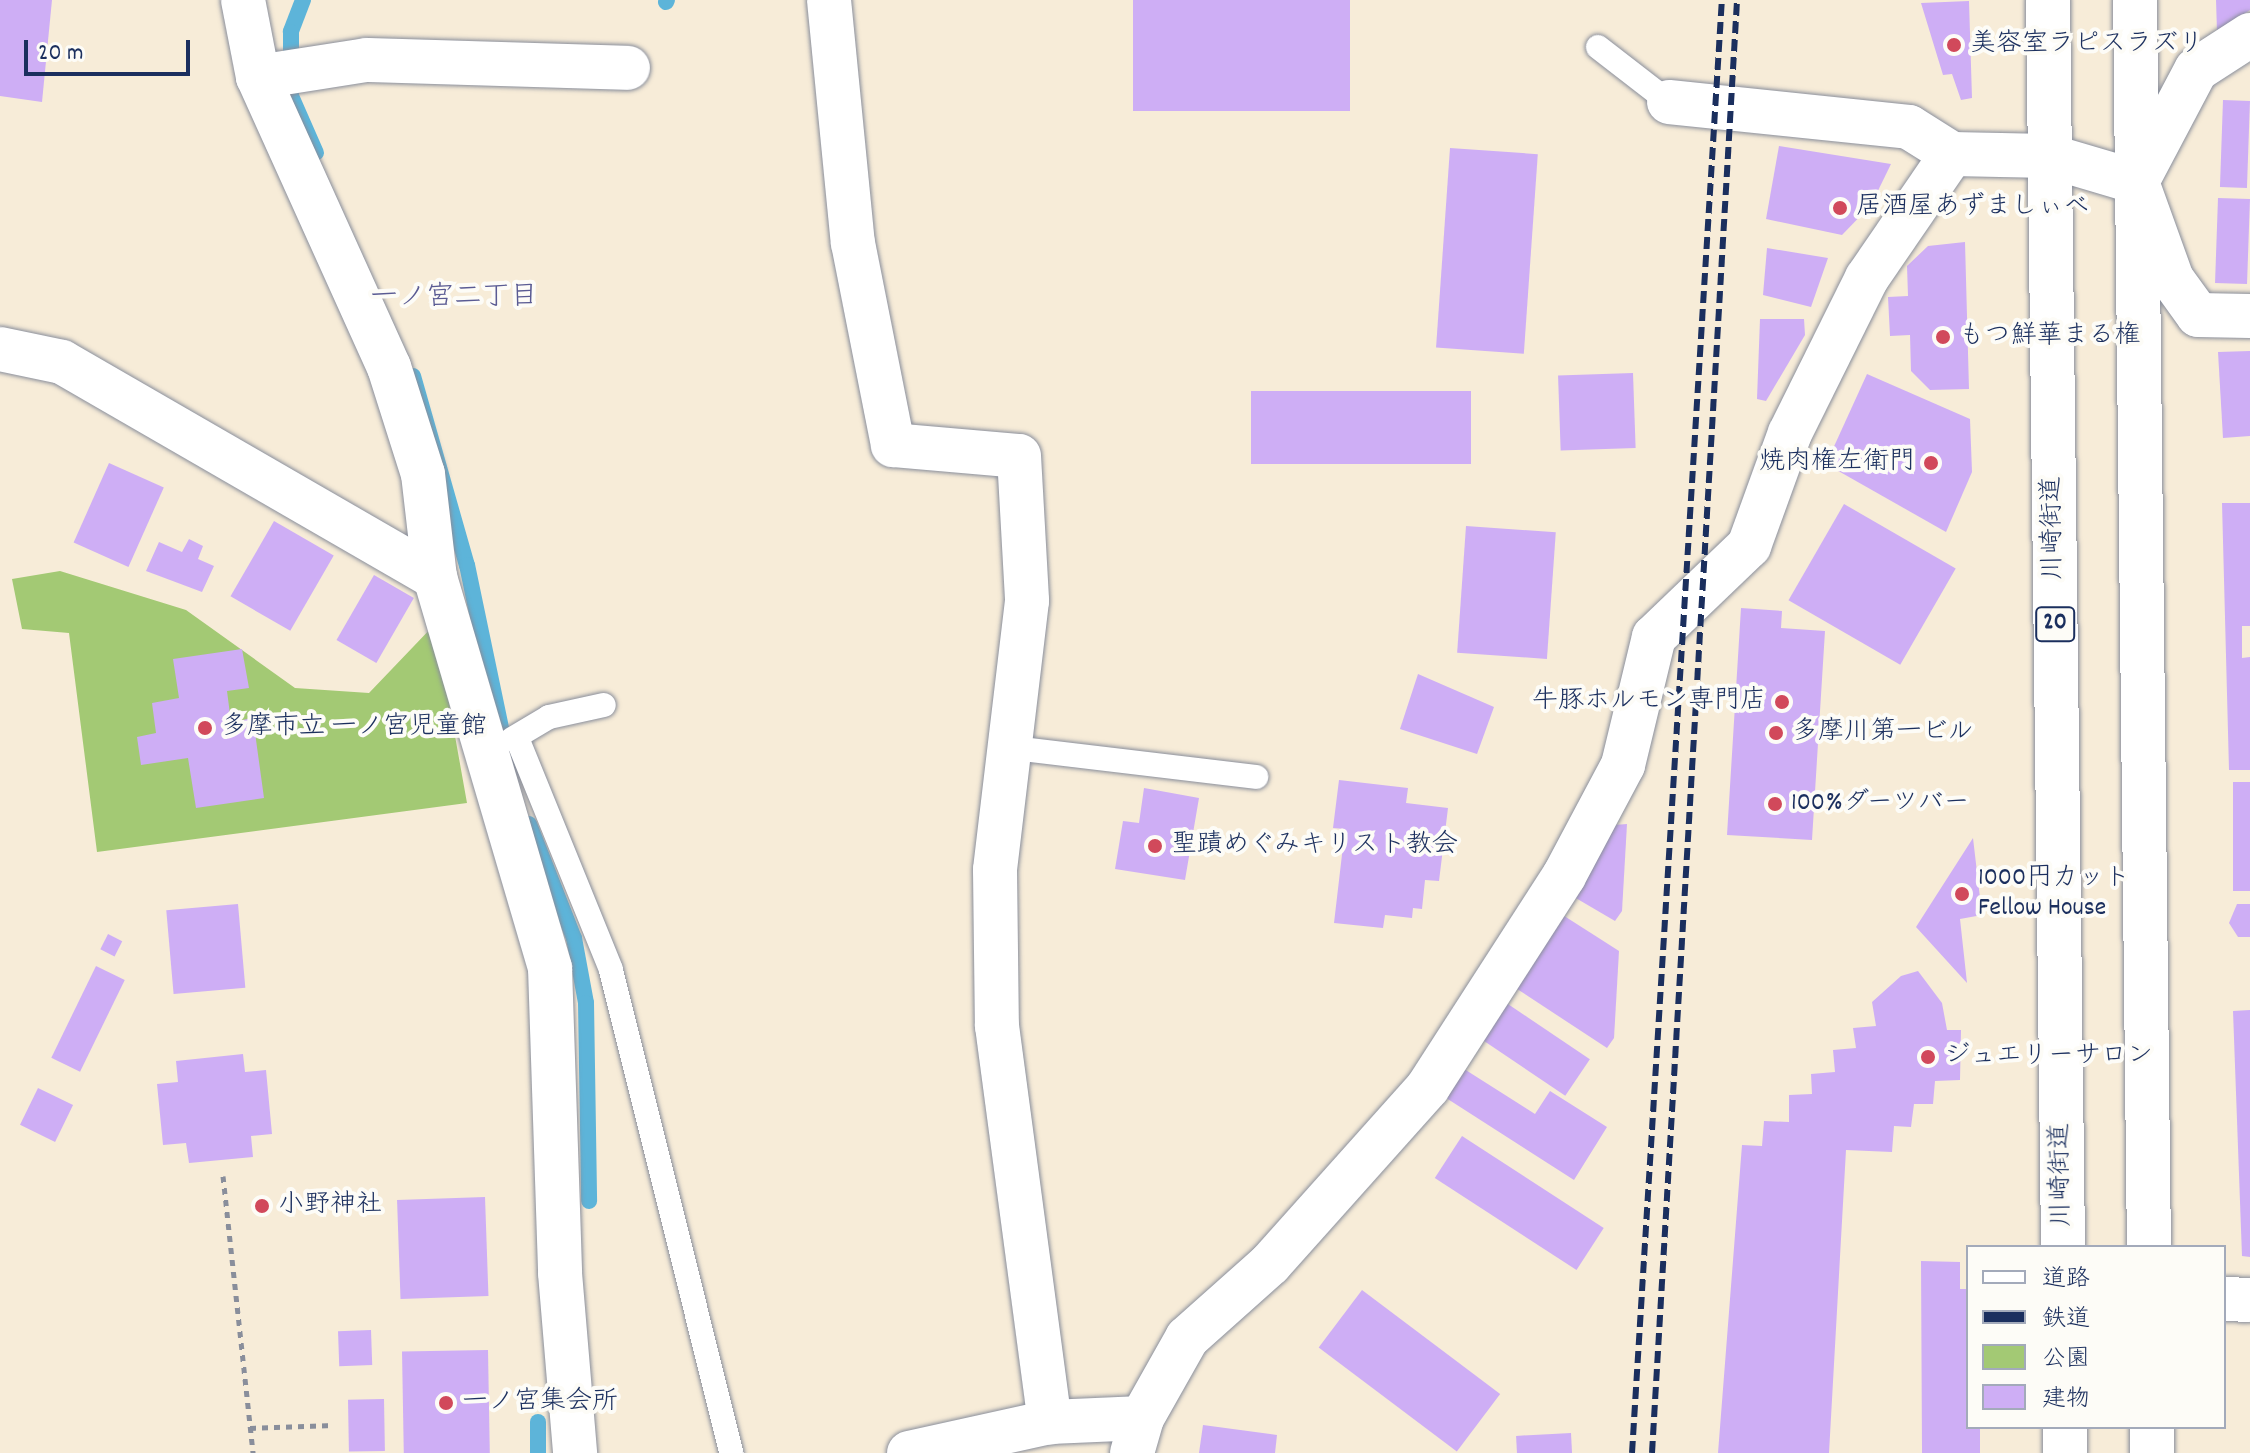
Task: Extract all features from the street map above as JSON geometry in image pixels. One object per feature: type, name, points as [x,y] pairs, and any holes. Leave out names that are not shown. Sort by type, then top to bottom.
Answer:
[{"type":"street","points":[[243,0],[282,73],[389,367],[423,474],[435,577],[499,742],[550,968],[560,1273],[575,1453]]},
{"type":"street","points":[[829,0],[853,243],[893,445],[1019,456],[1027,601],[1014,748],[995,870],[997,1026],[1050,1422]]},
{"type":"street","name":"川崎街道","points":[[2048,0],[2063,1245]]},
{"type":"street","points":[[2135,0],[2149,1245]]},
{"type":"street","points":[[2250,35],[2196,70],[2137,182],[2172,279],[2198,315],[2250,316]]},
{"type":"street","points":[[282,73],[366,60],[628,68]]},
{"type":"street","points":[[1669,102],[1909,127],[1952,154],[2049,156],[2137,182]]},
{"type":"street","points":[[909,1453],[1050,1422],[1137,1435],[1187,1338],[1270,1264],[1428,1087],[1564,876],[1623,765],[1654,637],[1749,546],[1790,433],[1867,278],[1952,154]]},
{"type":"street","points":[[0,349],[62,362],[435,577]]},
{"type":"street","points":[[2226,1299],[2250,1300]]},
{"type":"street","points":[[2065,1429],[2065,1453]]},
{"type":"street","points":[[2152,1429],[2152,1453]]},
{"type":"lane","points":[[1598,47],[1669,102]]},
{"type":"lane","points":[[604,705],[549,717],[499,742],[611,970],[731,1453]]},
{"type":"lane","points":[[1014,748],[1256,777]]},
{"type":"path","points":[[223,1176],[253,1453]]},
{"type":"path","points":[[250,1428],[334,1425]]},
{"type":"green space","points":[[60,571],[186,610],[295,688],[369,693],[435,624],[467,803],[97,852],[69,633],[22,629],[12,579]]},
{"type":"building","points":[[0,0],[52,0],[42,102],[0,96]]},
{"type":"building","points":[[1133,0],[1350,0],[1350,111],[1133,111]]},
{"type":"building","points":[[2216,0],[2250,0],[2250,10],[2217,32]]},
{"type":"building","points":[[1969,1],[1972,98],[1961,100],[1952,74],[1943,75],[1921,3]]},
{"type":"building","points":[[2223,100],[2250,101],[2247,188],[2220,187]]},
{"type":"building","points":[[1779,146],[1891,164],[1871,205],[1842,235],[1766,219]]},
{"type":"building","points":[[1450,148],[1538,154],[1524,354],[1436,348]]},
{"type":"building","points":[[2218,198],[2250,199],[2247,284],[2215,283]]},
{"type":"building","points":[[1965,242],[1969,389],[1930,390],[1911,371],[1910,335],[1890,336],[1888,297],[1908,296],[1907,266],[1928,246]]},
{"type":"building","points":[[1767,248],[1828,258],[1811,307],[1763,295]]},
{"type":"building","points":[[1760,319],[1804,319],[1805,335],[1766,401],[1757,399]]},
{"type":"building","points":[[2250,351],[2250,436],[2223,438],[2218,352]]},
{"type":"building","points":[[1633,373],[1636,448],[1561,451],[1558,376]]},
{"type":"building","points":[[1867,374],[1970,419],[1972,472],[1946,532],[1826,464]]},
{"type":"building","points":[[1251,391],[1471,391],[1471,464],[1251,464]]},
{"type":"building","points":[[109,463],[164,487],[128,567],[74,542]]},
{"type":"building","points":[[2222,503],[2250,503],[2250,626],[2242,626],[2242,658],[2250,657],[2250,770],[2229,770]]},
{"type":"building","points":[[1844,504],[1956,569],[1900,665],[1788,600]]},
{"type":"building","points":[[274,521],[334,556],[290,631],[231,596]]},
{"type":"building","points":[[1466,526],[1556,532],[1547,659],[1457,653]]},
{"type":"building","points":[[189,539],[203,546],[198,559],[214,566],[202,592],[146,571],[159,542],[182,552]]},
{"type":"building","points":[[374,575],[414,598],[376,663],[336,640]]},
{"type":"building","name":"多摩川第一ビル","points":[[1741,608],[1782,611],[1781,628],[1825,631],[1812,840],[1727,835]]},
{"type":"building","name":"多摩市立 一ノ宮児童館","points":[[242,649],[249,688],[227,691],[231,722],[253,718],[264,798],[196,808],[188,758],[141,765],[137,737],[156,733],[152,703],[179,698],[173,659]]},
{"type":"building","points":[[1418,674],[1494,707],[1477,754],[1400,729]]},
{"type":"building","points":[[1339,780],[1408,788],[1406,803],[1448,808],[1439,881],[1425,880],[1422,909],[1413,908],[1412,918],[1385,915],[1383,928],[1334,923],[1345,829],[1333,828]]},
{"type":"building","points":[[2233,782],[2250,782],[2250,891],[2233,891]]},
{"type":"building","name":"聖蹟めぐみキリスト教会","points":[[1144,788],[1199,798],[1185,880],[1115,869],[1123,821],[1139,823]]},
{"type":"building","points":[[1627,824],[1622,911],[1615,921],[1574,897],[1614,825]]},
{"type":"building","points":[[1973,838],[1982,915],[1960,919],[1967,983],[1916,927]]},
{"type":"building","points":[[238,904],[245,988],[174,994],[166,910]]},
{"type":"building","points":[[2237,904],[2250,904],[2250,937],[2238,937],[2229,923]]},
{"type":"building","points":[[1558,912],[1619,951],[1614,1038],[1607,1048],[1511,985]]},
{"type":"building","points":[[108,934],[122,941],[115,956],[100,949]]},
{"type":"building","points":[[96,966],[125,980],[80,1072],[51,1058]]},
{"type":"building","points":[[1918,971],[1942,1003],[1947,1030],[1961,1030],[1960,1080],[1935,1081],[1933,1104],[1914,1104],[1911,1127],[1894,1126],[1892,1152],[1846,1150],[1829,1453],[1718,1453],[1742,1145],[1762,1146],[1764,1121],[1789,1122],[1789,1095],[1812,1094],[1811,1074],[1835,1072],[1833,1050],[1856,1048],[1853,1028],[1876,1026],[1872,1002],[1901,976]]},
{"type":"building","points":[[1502,1000],[1590,1059],[1565,1096],[1477,1036]]},
{"type":"building","points":[[2250,1010],[2250,1257],[2242,1256],[2233,1011]]},
{"type":"building","points":[[243,1054],[245,1072],[266,1070],[272,1134],[251,1136],[253,1157],[189,1163],[186,1143],[163,1145],[157,1084],[178,1082],[176,1061]]},
{"type":"building","points":[[1461,1067],[1535,1114],[1550,1091],[1607,1127],[1574,1180],[1443,1096]]},
{"type":"building","points":[[38,1088],[73,1105],[55,1142],[20,1125]]},
{"type":"building","points":[[1462,1136],[1604,1228],[1577,1270],[1435,1178]]},
{"type":"building","points":[[485,1197],[488,1296],[401,1299],[397,1200]]},
{"type":"building","points":[[1921,1261],[1960,1262],[1960,1289],[1966,1289],[1966,1429],[1980,1429],[1980,1453],[1922,1453]]},
{"type":"building","points":[[1362,1290],[1500,1394],[1457,1452],[1319,1348]]},
{"type":"building","points":[[371,1330],[372,1365],[339,1366],[338,1331]]},
{"type":"building","name":"一ノ宮集会所","points":[[488,1350],[490,1453],[404,1453],[402,1352]]},
{"type":"building","points":[[384,1399],[385,1451],[349,1452],[348,1400]]},
{"type":"building","points":[[1203,1425],[1277,1435],[1275,1453],[1199,1453]]},
{"type":"building","points":[[1571,1433],[1572,1453],[1517,1453],[1516,1436]]},
{"type":"waterway","points":[[303,0],[291,32],[291,96],[316,153]]},
{"type":"waterway","points":[[413,376],[467,565],[503,737]]},
{"type":"waterway","points":[[529,824],[574,938],[586,1003],[589,1201]]},
{"type":"waterway","points":[[538,1422],[538,1453]]},
{"type":"railway","points":[[1632,1453],[1722,0]]},
{"type":"railway","points":[[1652,1453],[1737,0]]},
{"type":"place","name":"美容室ラピスラズリ","points":[[1954,45]]},
{"type":"place","name":"居酒屋あずましぃべ","points":[[1840,208]]},
{"type":"place","name":"もつ鮮華まる権","points":[[1943,337]]},
{"type":"place","name":"焼肉権左衛門","points":[[1931,463]]},
{"type":"place","name":"牛豚ホルモン専門店","points":[[1782,702]]},
{"type":"place","name":"多摩市立 一ノ宮児童館","points":[[205,728]]},
{"type":"place","name":"多摩川第一ビル","points":[[1776,733]]},
{"type":"place","name":"100%ダーツバー","points":[[1775,804]]},
{"type":"place","name":"聖蹟めぐみキリスト教会","points":[[1155,846]]},
{"type":"place","name":"1000円カット Fellow House","points":[[1962,894]]},
{"type":"place","name":"ジュエリーサロン","points":[[1928,1057]]},
{"type":"place","name":"小野神社","points":[[262,1206]]},
{"type":"place","name":"一ノ宮集会所","points":[[446,1403]]},
{"type":"district","name":"一ノ宮二丁目","points":[[454,299]]}]
